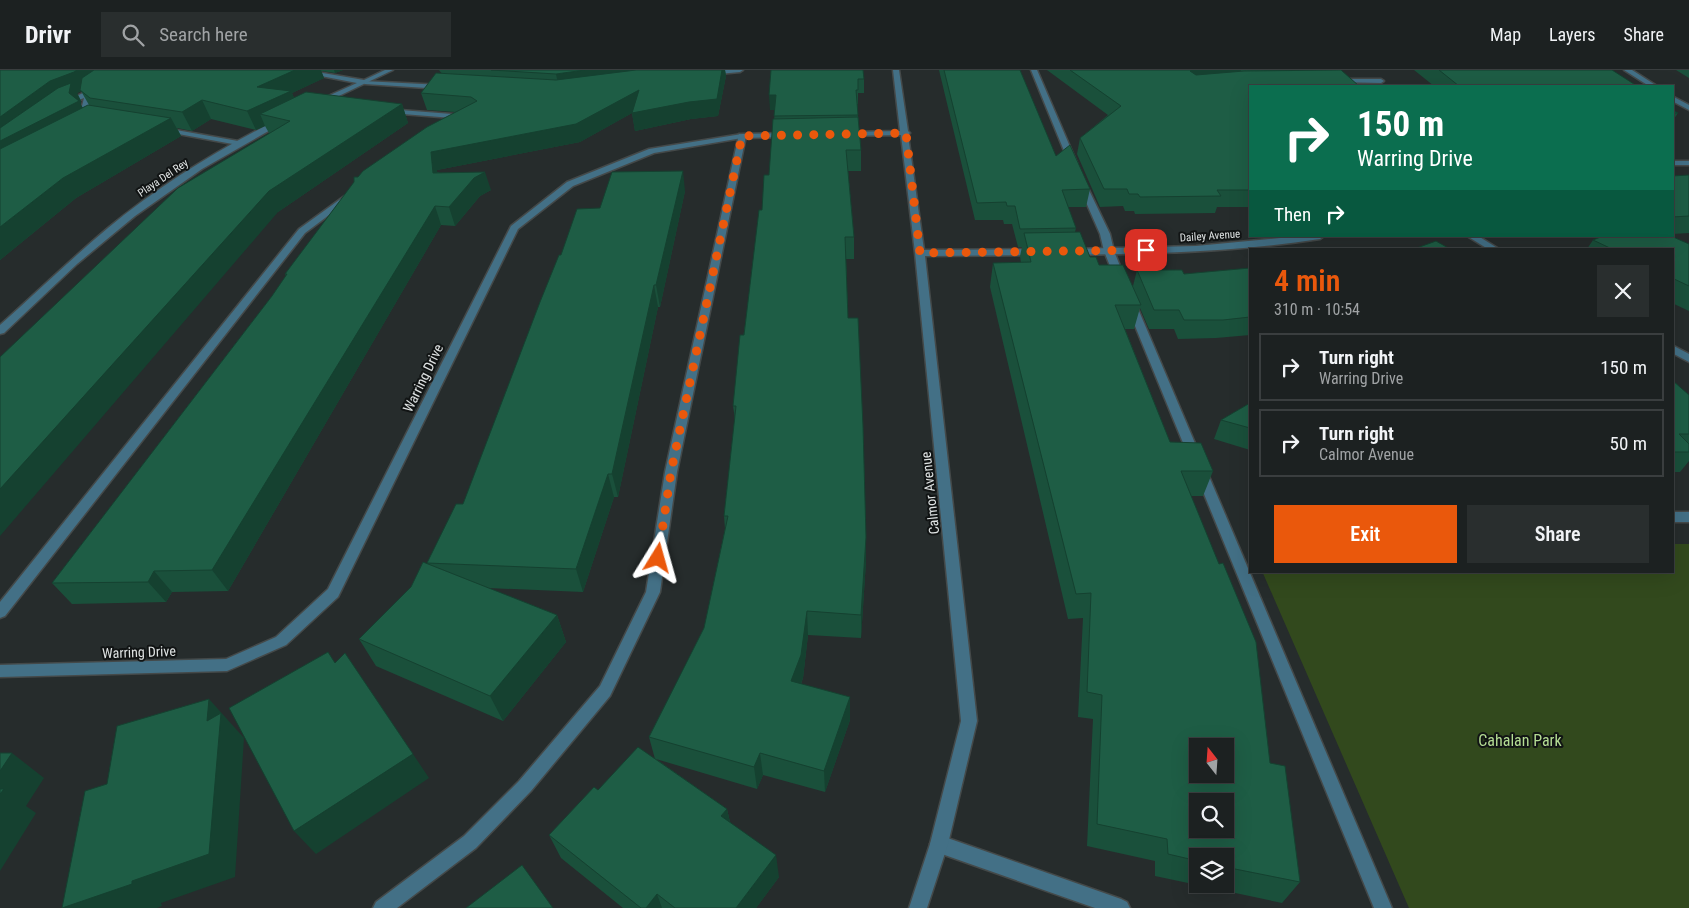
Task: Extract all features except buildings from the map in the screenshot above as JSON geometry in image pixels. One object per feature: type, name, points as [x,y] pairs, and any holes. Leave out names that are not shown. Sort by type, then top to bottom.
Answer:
[{"type":"street","points":[[293,70],[365,82],[446,87]]},
{"type":"street","points":[[338,107],[313,106],[390,70]]},
{"type":"street","points":[[696,75],[740,70]]},
{"type":"street","name":"Calmor Avenue","points":[[896,70],[906,133],[920,253],[969,721],[939,844],[918,908]]},
{"type":"street","points":[[1034,70],[1105,234],[1109,251],[1383,908]]},
{"type":"street","points":[[1369,70],[1384,84]]},
{"type":"street","points":[[1627,70],[1651,85]]},
{"type":"street","points":[[1333,81],[1384,84]]},
{"type":"street","points":[[58,109],[92,91],[85,110],[98,120],[107,122]]},
{"type":"street","points":[[1674,99],[1689,108]]},
{"type":"street","points":[[378,110],[476,118],[461,126]]},
{"type":"street","name":"Playa Del Rey","points":[[0,331],[98,242],[150,200],[238,143],[291,117]]},
{"type":"street","points":[[90,125],[98,120]]},
{"type":"street","points":[[151,128],[238,143]]},
{"type":"street","points":[[829,134],[906,133]]},
{"type":"street","name":"Warring Drive","points":[[0,671],[227,665],[281,641],[333,592],[514,228],[570,184],[652,151],[742,136],[800,135]]},
{"type":"street","points":[[382,908],[470,842],[525,786],[605,691],[652,592],[671,472],[742,136]]},
{"type":"street","points":[[1674,163],[1689,163]]},
{"type":"street","points":[[0,612],[302,231],[359,190]]},
{"type":"street","name":"Dailey Avenue","points":[[920,253],[1202,249],[1290,242],[1315,237]]},
{"type":"street","points":[[1473,237],[1493,248]]},
{"type":"street","points":[[1674,349],[1689,359]]},
{"type":"street","points":[[1674,517],[1689,517]]},
{"type":"street","points":[[939,844],[1121,908]]},
{"type":"green space","name":"Cahalan Park","points":[[1674,544],[1689,544],[1689,908],[1409,908],[1263,573],[1674,573]]},
{"type":"route","points":[[658,558],[671,472],[742,136],[906,133],[920,253],[1146,250]]}]
